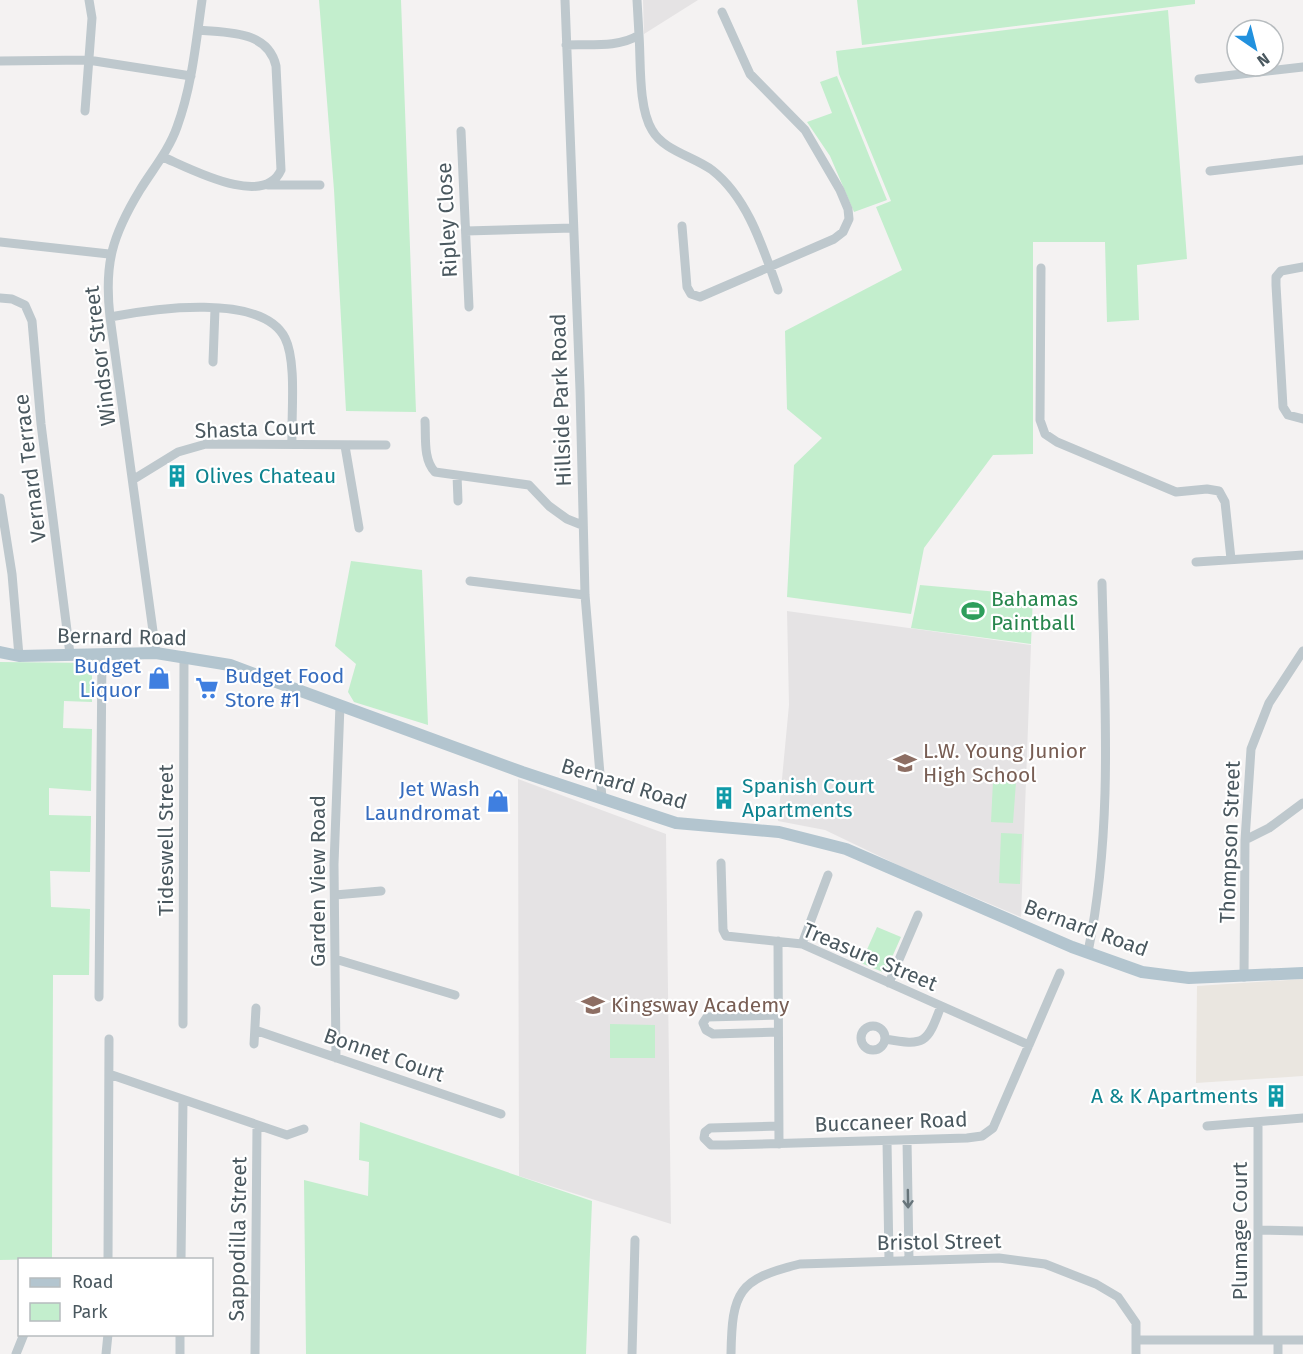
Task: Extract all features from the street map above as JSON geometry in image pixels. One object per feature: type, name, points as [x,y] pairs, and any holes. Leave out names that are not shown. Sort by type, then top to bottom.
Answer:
[{"type":"main road","name":"Bernard Road","points":[[0,652],[19,656],[156,653],[230,665],[522,772],[676,823],[779,832],[846,849],[935,890],[1142,972],[1189,978],[1303,973]]},
{"type":"street","points":[[85,111],[92,18],[89,0]]},
{"type":"street","name":"Windsor Street","points":[[156,653],[134,479],[110,317],[108,294],[110,254],[140,190],[163,157],[177,128],[190,76],[202,0]]},
{"type":"street","name":"Hillside Park Road","points":[[565,0],[585,595],[602,798]]},
{"type":"street","points":[[638,0],[644,107],[650,127],[659,139],[710,168],[729,186],[746,214],[778,290]]},
{"type":"street","points":[[682,226],[688,291],[694,296],[705,296],[834,239],[846,226],[849,213],[840,190],[810,136],[750,74],[722,12]]},
{"type":"street","points":[[198,30],[252,37],[267,47],[273,57],[282,165],[277,178],[264,185]]},
{"type":"street","points":[[566,45],[618,43],[639,34]]},
{"type":"street","points":[[0,61],[88,60],[190,76]]},
{"type":"street","points":[[1199,79],[1303,67]]},
{"type":"street","name":"Ripley Close","points":[[461,131],[470,307]]},
{"type":"street","points":[[163,157],[215,180],[249,186],[320,185]]},
{"type":"street","points":[[1210,171],[1303,160]]},
{"type":"street","points":[[466,231],[573,228]]},
{"type":"street","points":[[0,242],[110,254]]},
{"type":"street","points":[[1303,267],[1281,271],[1276,278],[1283,407],[1288,415],[1303,419]]},
{"type":"street","points":[[1041,268],[1040,420],[1045,434],[1057,442],[1176,492],[1207,489],[1219,491],[1225,502],[1231,559]]},
{"type":"street","name":"Vernard Terrace","points":[[0,298],[12,299],[25,305],[32,321],[41,424],[70,654]]},
{"type":"street","points":[[110,317],[167,309],[215,309],[247,312],[261,317],[277,328],[285,338],[290,359],[292,443]]},
{"type":"street","points":[[213,362],[215,309]]},
{"type":"street","points":[[425,421],[429,466],[435,472],[529,485],[558,512],[582,525]]},
{"type":"street","name":"Shasta Court","points":[[134,479],[178,452],[194,446],[292,443],[345,446],[386,445]]},
{"type":"street","points":[[345,446],[359,528]]},
{"type":"street","points":[[457,475],[458,501]]},
{"type":"street","points":[[0,498],[12,574],[19,656]]},
{"type":"street","points":[[1196,562],[1303,555]]},
{"type":"street","points":[[470,582],[585,595]]},
{"type":"street","points":[[1088,952],[1106,824],[1102,583]]},
{"type":"street","name":"Thompson Street","points":[[1244,976],[1248,769],[1256,734],[1269,704],[1303,651]]},
{"type":"street","points":[[99,997],[102,654]]},
{"type":"street","name":"Tideswell Street","points":[[183,1024],[184,656]]},
{"type":"street","name":"Garden View Road","points":[[336,1058],[334,895],[340,705]]},
{"type":"street","points":[[1245,840],[1303,804]]},
{"type":"street","name":"Treasure Street","points":[[721,863],[724,934],[729,938],[802,944],[1029,1045]]},
{"type":"street","points":[[802,944],[828,876]]},
{"type":"street","points":[[334,895],[381,891]]},
{"type":"street","points":[[889,983],[918,915]]},
{"type":"street","points":[[778,941],[778,1144]]},
{"type":"street","points":[[335,959],[456,995]]},
{"type":"street","name":"Buccaneer Road","points":[[778,1126],[711,1128],[705,1132],[704,1138],[707,1143],[716,1145],[778,1144],[976,1137],[990,1132],[1060,973]]},
{"type":"street","points":[[885,1039],[911,1044],[926,1040],[931,1034],[941,1006]]},
{"type":"street","points":[[254,1044],[256,1008]]},
{"type":"street","points":[[778,1016],[717,1015],[707,1017],[703,1023],[706,1030],[713,1034],[778,1032]]},
{"type":"street","name":"Bonnet Court","points":[[255,1030],[501,1114]]},
{"type":"street","points":[[108,1258],[109,1039]]},
{"type":"street","points":[[109,1074],[288,1135],[304,1129]]},
{"type":"street","points":[[181,1258],[183,1100]]},
{"type":"street","points":[[1207,1126],[1303,1118]]},
{"type":"street","name":"Plumage Court","points":[[1258,1122],[1258,1340]]},
{"type":"street","name":"Sappodilla Street","points":[[255,1354],[257,1125]]},
{"type":"street","points":[[907,1140],[909,1260]]},
{"type":"street","points":[[887,1141],[889,1260]]},
{"type":"street","points":[[1258,1230],[1303,1230]]},
{"type":"street","points":[[632,1354],[635,1240]]},
{"type":"street","name":"Bristol Street","points":[[731,1354],[731,1319],[741,1292],[752,1281],[768,1272],[800,1264],[889,1260],[1013,1258],[1045,1264],[1071,1273],[1118,1297],[1134,1318],[1138,1340]]},
{"type":"street","points":[[16,1354],[24,1336]]},
{"type":"street","points":[[108,1336],[107,1352],[117,1354]]},
{"type":"street","points":[[180,1336],[180,1354]]},
{"type":"street","points":[[1136,1354],[1138,1340],[1303,1340]]},
{"type":"street","points":[[1278,1340],[1278,1354]]},
{"type":"shaded area","points":[[643,0],[698,0],[644,34]]},
{"type":"shaded area","name":"L.W. Young Junior High School","points":[[787,611],[1031,645],[1021,917],[902,867],[825,830],[778,821],[789,705]]},
{"type":"shaded area","name":"Kingsway Academy","points":[[518,779],[666,834],[671,1224],[519,1176]]},
{"type":"shaded area","points":[[1303,979],[1303,1076],[1196,1083],[1197,986]]},
{"type":"green space","points":[[319,0],[401,0],[416,412],[346,411],[334,190]]},
{"type":"green space","points":[[857,0],[1195,0],[1195,4],[862,45]]},
{"type":"green space","points":[[1168,10],[1187,259],[1137,265],[1139,320],[1107,322],[1105,242],[1033,242],[1033,454],[993,455],[924,548],[911,614],[787,597],[794,465],[822,438],[787,409],[785,331],[902,270],[876,207],[891,201],[839,74],[836,51]]},
{"type":"green space","points":[[837,76],[887,200],[854,212],[830,156],[807,122],[832,113],[820,82]]},
{"type":"green space","points":[[351,561],[422,570],[428,725],[354,702],[348,692],[356,664],[335,646]]},
{"type":"green space","name":"Bahamas Paintball","points":[[920,585],[1033,595],[1031,644],[911,628]]},
{"type":"green space","points":[[0,662],[92,663],[92,702],[64,701],[63,728],[92,729],[91,791],[49,788],[49,815],[91,816],[90,872],[50,871],[51,907],[90,909],[89,975],[53,975],[52,1258],[0,1260]]},
{"type":"green space","points":[[993,781],[1016,782],[1013,823],[991,822]]},
{"type":"green space","points":[[1001,833],[1022,834],[1020,884],[999,883]]},
{"type":"green space","points":[[877,927],[901,937],[885,973],[861,963]]},
{"type":"green space","points":[[610,1024],[655,1025],[655,1058],[610,1058]]},
{"type":"green space","points":[[360,1122],[592,1201],[586,1354],[306,1354],[304,1180],[368,1196],[369,1162],[359,1160]]},
{"type":"place","name":"Olives Chateau","points":[[177,476]]},
{"type":"place","name":"Bahamas Paintball","points":[[973,611]]},
{"type":"place","name":"Budget Liquor","points":[[159,678]]},
{"type":"place","name":"Budget Food Store #1","points":[[207,688]]},
{"type":"place","name":"L.W. Young Junior High School","points":[[905,763]]},
{"type":"place","name":"Spanish Court Apartments","points":[[724,798]]},
{"type":"place","name":"Jet Wash Laundromat","points":[[498,801]]},
{"type":"place","name":"Kingsway Academy","points":[[593,1005]]},
{"type":"place","name":"A & K Apartments","points":[[1276,1096]]}]
